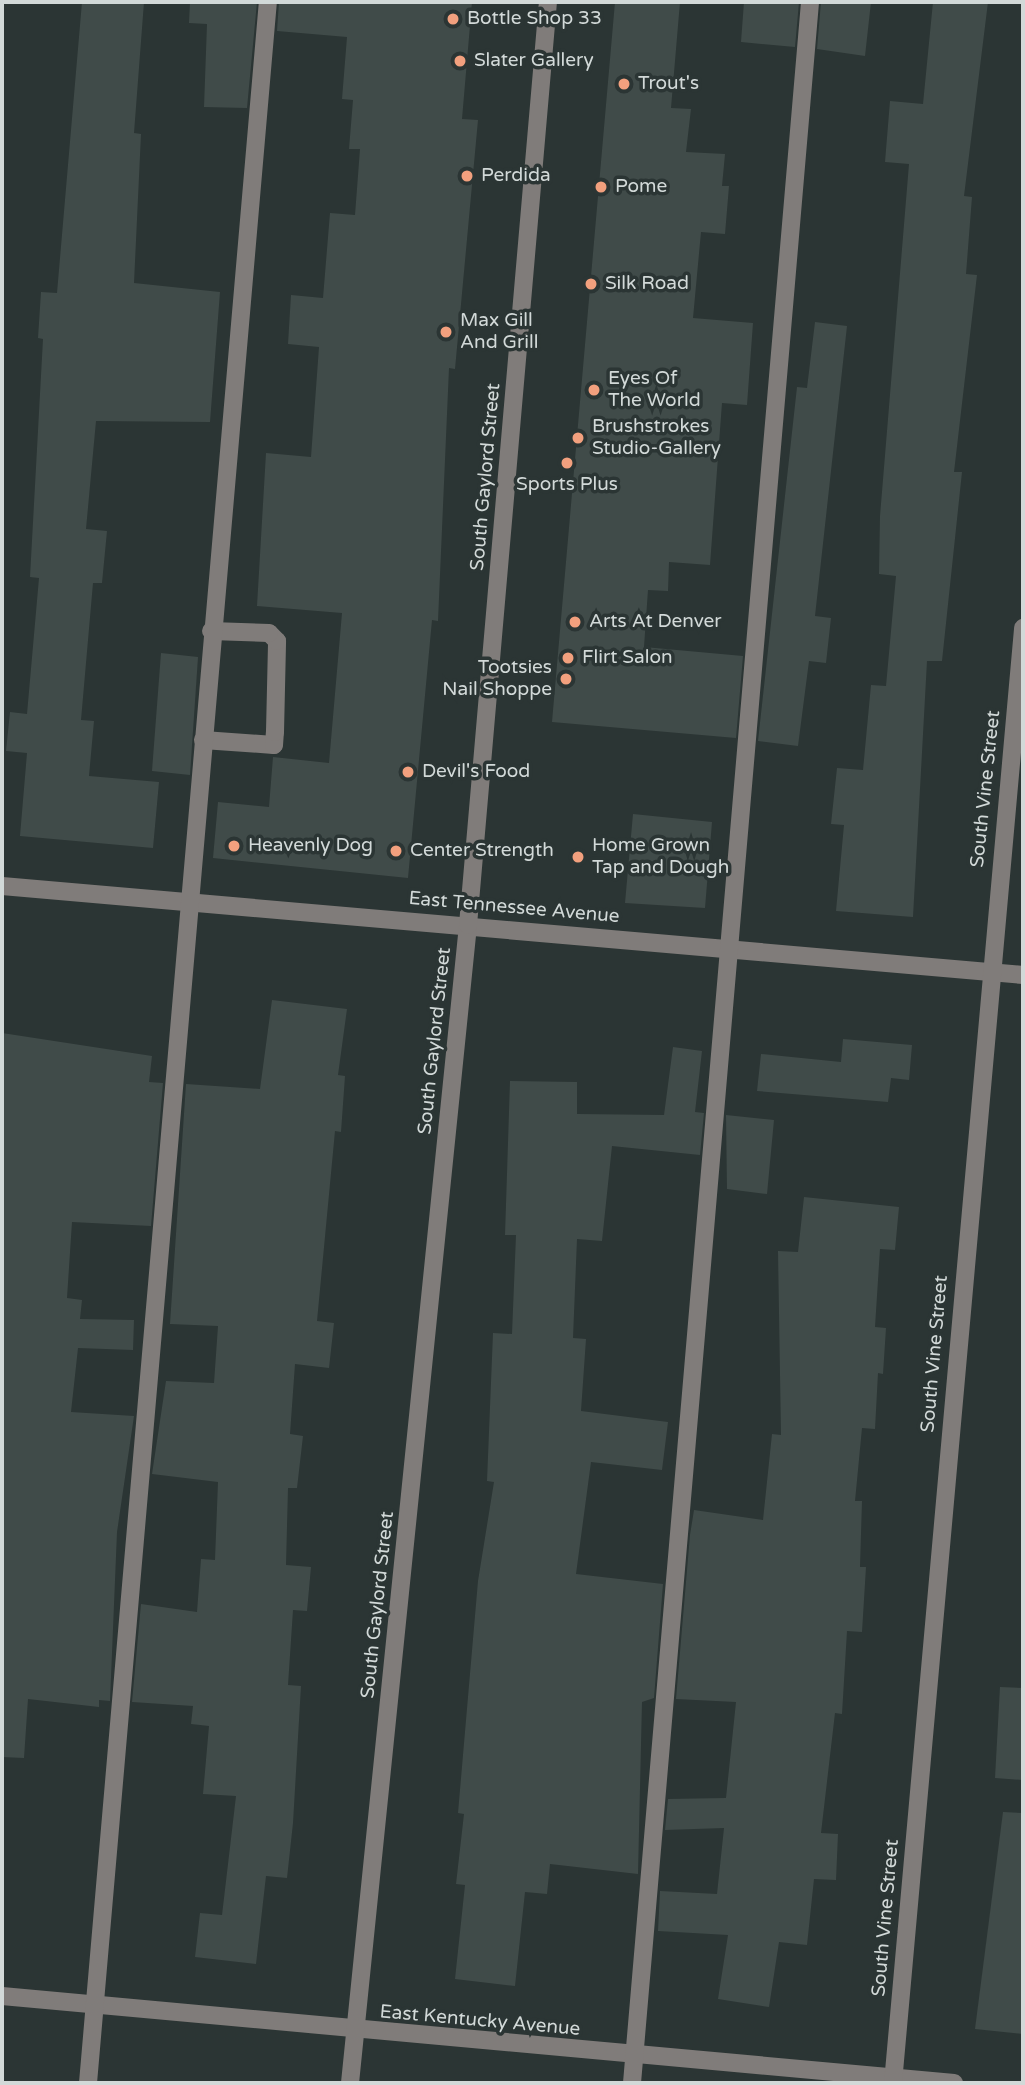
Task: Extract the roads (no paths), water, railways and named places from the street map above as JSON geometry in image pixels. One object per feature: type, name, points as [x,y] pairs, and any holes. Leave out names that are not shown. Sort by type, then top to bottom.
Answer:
[{"type":"street","points":[[88,2083],[191,902],[211,631],[268,2]]},
{"type":"street","name":"South Gaylord Street","points":[[350,2083],[468,925],[548,2]]},
{"type":"street","points":[[632,2083],[810,2]]},
{"type":"street","name":"South Vine Street","points":[[893,2081],[990,972],[1023,628]]},
{"type":"street","points":[[203,740],[274,745],[275,732],[277,641],[269,633],[211,631]]},
{"type":"street","name":"East Tennessee Avenue","points":[[2,886],[729,947],[1023,975]]},
{"type":"street","name":"East Kentucky Avenue","points":[[2,1996],[893,2081],[954,2083]]},
{"type":"place","name":"Bottle Shop 33","points":[[453,19]]},
{"type":"place","name":"Slater Gallery","points":[[460,61]]},
{"type":"place","name":"Trout's","points":[[624,84]]},
{"type":"place","name":"Perdida","points":[[467,176]]},
{"type":"place","name":"Pome","points":[[601,187]]},
{"type":"place","name":"Silk Road","points":[[591,284]]},
{"type":"place","name":"Max Gill And Grill","points":[[446,332]]},
{"type":"place","name":"Eyes Of The World","points":[[594,390]]},
{"type":"place","name":"Brushstrokes Studio-Gallery","points":[[578,438]]},
{"type":"place","name":"Sports Plus","points":[[567,463]]},
{"type":"place","name":"Arts At Denver","points":[[575,622]]},
{"type":"place","name":"Flirt Salon","points":[[568,658]]},
{"type":"place","name":"Tootsies Nail Shoppe","points":[[566,679]]},
{"type":"place","name":"Devil's Food","points":[[408,772]]},
{"type":"place","name":"Heavenly Dog","points":[[234,846]]},
{"type":"place","name":"Center Strength","points":[[396,851]]},
{"type":"place","name":"Home Grown Tap and Dough","points":[[578,857]]}]
